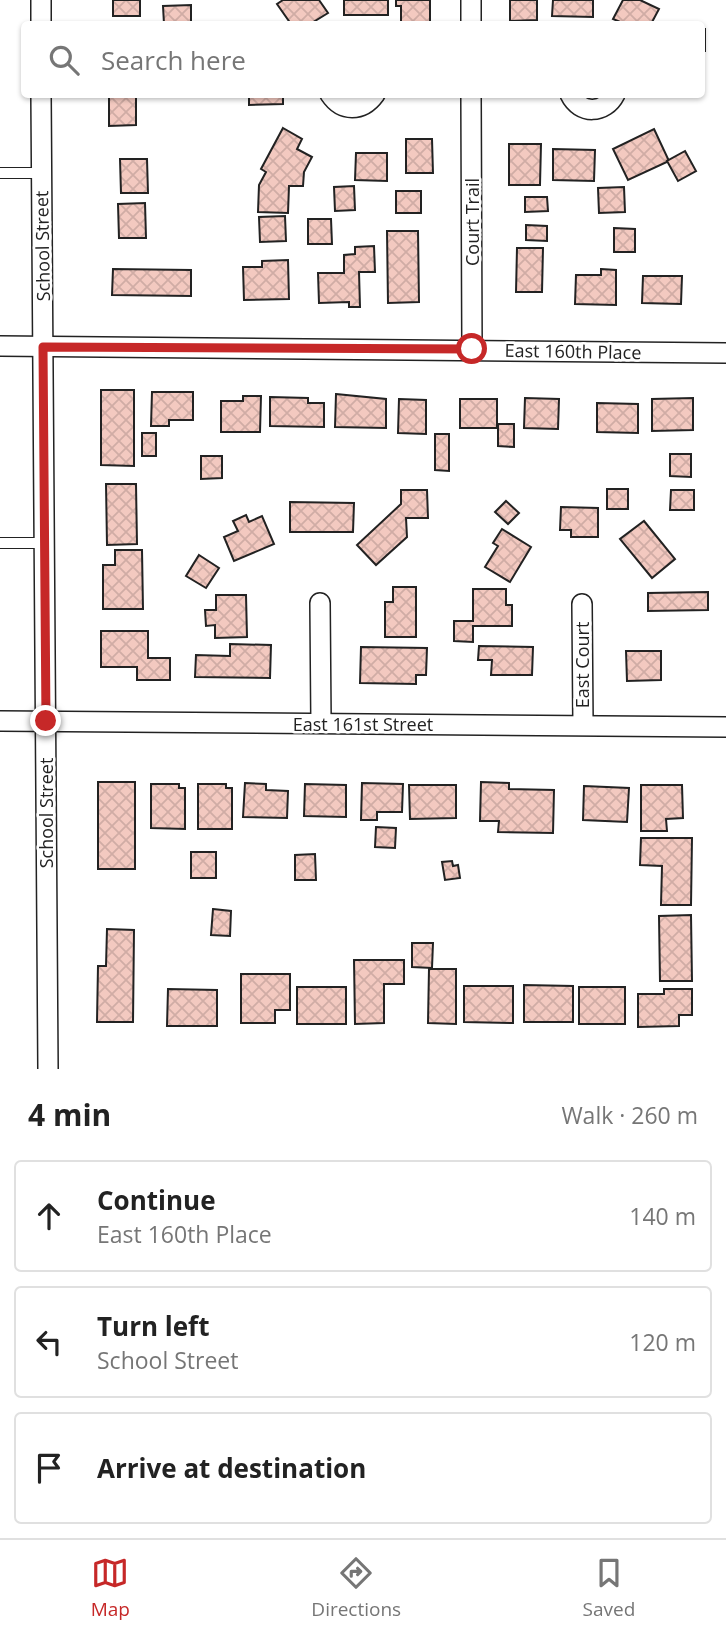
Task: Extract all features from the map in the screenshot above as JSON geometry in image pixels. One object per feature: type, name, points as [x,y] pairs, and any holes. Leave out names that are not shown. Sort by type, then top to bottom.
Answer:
[{"type":"street","points":[[41,0],[41,21]]},
{"type":"street","points":[[471,0],[471,21]]},
{"type":"street","name":"School Street","points":[[41,98],[48,1069]]},
{"type":"street","points":[[333,98],[337,103],[355,109],[364,106],[371,98]]},
{"type":"street","name":"Court Trail","points":[[471,98],[472,349]]},
{"type":"street","points":[[573,98],[578,106],[592,110],[606,106],[612,98]]},
{"type":"street","name":"East 160th Place","points":[[0,346],[726,352]]},
{"type":"street","points":[[320,603],[321,723]]},
{"type":"street","name":"East Court","points":[[582,604],[583,725]]},
{"type":"street","name":"East 161st Street","points":[[0,721],[726,727]]},
{"type":"lane","points":[[0,173],[41,173]]},
{"type":"lane","points":[[0,543],[45,543]]},
{"type":"building","points":[[113,0],[140,0],[140,16],[113,16]]},
{"type":"building","points":[[283,0],[319,0],[328,13],[315,21],[289,21],[277,4]]},
{"type":"building","points":[[344,0],[388,0],[388,15],[344,15]]},
{"type":"building","points":[[396,0],[430,0],[430,21],[401,21],[401,6],[396,6]]},
{"type":"building","points":[[510,0],[537,0],[537,20],[510,21]]},
{"type":"building","points":[[553,0],[593,0],[593,17],[552,16]]},
{"type":"building","points":[[623,0],[640,0],[659,9],[653,21],[613,19]]},
{"type":"building","points":[[191,5],[191,21],[164,21],[163,6]]},
{"type":"building","points":[[109,98],[136,98],[136,125],[109,126]]},
{"type":"building","points":[[249,98],[283,98],[283,104],[249,105]]},
{"type":"building","points":[[283,128],[302,139],[297,149],[312,157],[304,172],[303,186],[289,186],[288,213],[258,212],[259,185],[266,172],[261,169]]},
{"type":"building","points":[[654,129],[669,161],[628,180],[613,149]]},
{"type":"building","points":[[406,139],[432,139],[433,173],[406,173]]},
{"type":"building","points":[[509,144],[541,144],[540,185],[509,185]]},
{"type":"building","points":[[553,149],[595,150],[594,181],[553,180]]},
{"type":"building","points":[[685,151],[696,171],[678,181],[667,161]]},
{"type":"building","points":[[356,153],[387,153],[387,181],[355,180]]},
{"type":"building","points":[[120,159],[147,159],[148,193],[121,193]]},
{"type":"building","points":[[354,186],[355,210],[335,211],[334,187]]},
{"type":"building","points":[[624,187],[625,212],[599,213],[598,188]]},
{"type":"building","points":[[396,191],[421,191],[421,213],[396,213]]},
{"type":"building","points":[[525,197],[547,197],[548,211],[525,212]]},
{"type":"building","points":[[145,203],[146,238],[119,238],[118,204]]},
{"type":"building","points":[[285,216],[286,241],[260,242],[259,217]]},
{"type":"building","points":[[308,219],[331,219],[332,244],[308,244]]},
{"type":"building","points":[[526,225],[547,226],[547,241],[526,240]]},
{"type":"building","points":[[614,228],[635,229],[635,252],[614,252]]},
{"type":"building","points":[[387,231],[418,231],[419,302],[388,303]]},
{"type":"building","points":[[374,246],[375,272],[359,272],[360,307],[349,307],[349,302],[319,303],[318,273],[344,273],[344,255],[355,254],[355,247]]},
{"type":"building","points":[[517,248],[543,248],[542,292],[516,292]]},
{"type":"building","points":[[288,260],[289,299],[244,300],[243,267],[262,267],[262,261]]},
{"type":"building","points":[[113,269],[191,270],[191,296],[112,295]]},
{"type":"building","points":[[601,269],[616,270],[616,305],[575,304],[576,275],[601,275]]},
{"type":"building","points":[[643,276],[682,276],[681,304],[642,303]]},
{"type":"building","points":[[101,390],[134,390],[134,466],[101,465]]},
{"type":"building","points":[[152,392],[193,392],[193,420],[169,420],[169,426],[151,426]]},
{"type":"building","points":[[336,394],[386,399],[386,428],[335,427]]},
{"type":"building","points":[[243,396],[261,396],[260,432],[221,432],[221,401],[243,401]]},
{"type":"building","points":[[270,397],[308,398],[308,403],[324,403],[324,427],[270,426]]},
{"type":"building","points":[[525,398],[559,399],[558,429],[524,428]]},
{"type":"building","points":[[693,398],[693,430],[652,431],[652,399]]},
{"type":"building","points":[[399,399],[426,400],[426,434],[398,433]]},
{"type":"building","points":[[460,399],[497,399],[497,428],[460,428]]},
{"type":"building","points":[[597,403],[638,404],[638,433],[597,432]]},
{"type":"building","points":[[498,424],[514,424],[514,447],[498,446]]},
{"type":"building","points":[[142,433],[156,433],[156,456],[142,456]]},
{"type":"building","points":[[435,434],[449,434],[449,471],[435,470]]},
{"type":"building","points":[[670,454],[691,454],[691,477],[670,476]]},
{"type":"building","points":[[201,456],[222,456],[222,478],[201,479]]},
{"type":"building","points":[[106,484],[136,484],[137,544],[107,545]]},
{"type":"building","points":[[607,489],[628,489],[628,509],[607,509]]},
{"type":"building","points":[[401,490],[427,490],[428,518],[406,518],[407,537],[376,565],[357,545],[401,504]]},
{"type":"building","points":[[671,490],[694,490],[694,510],[670,510]]},
{"type":"building","points":[[506,501],[519,513],[508,524],[495,512]]},
{"type":"building","points":[[290,502],[354,503],[353,532],[290,532]]},
{"type":"building","points":[[561,507],[598,508],[598,537],[571,537],[571,530],[560,530]]},
{"type":"building","points":[[246,515],[249,522],[262,516],[274,544],[234,561],[224,537],[238,531],[233,521]]},
{"type":"building","points":[[644,521],[675,559],[652,578],[620,539]]},
{"type":"building","points":[[502,529],[531,547],[510,582],[485,567],[498,546],[493,543]]},
{"type":"building","points":[[115,550],[142,550],[143,609],[103,609],[103,565],[115,565]]},
{"type":"building","points":[[199,555],[219,568],[206,588],[186,576]]},
{"type":"building","points":[[393,587],[416,587],[416,637],[385,637],[385,602],[393,602]]},
{"type":"building","points":[[473,589],[506,589],[506,605],[512,605],[512,626],[473,626],[473,642],[454,641],[454,621],[473,621]]},
{"type":"building","points":[[708,592],[708,610],[648,611],[648,593]]},
{"type":"building","points":[[216,595],[246,595],[247,637],[215,638],[215,625],[206,626],[205,610],[216,610]]},
{"type":"building","points":[[101,631],[148,631],[148,658],[170,658],[170,680],[137,680],[137,667],[101,667]]},
{"type":"building","points":[[230,644],[271,645],[270,678],[195,677],[196,655],[230,656]]},
{"type":"building","points":[[479,646],[533,647],[532,675],[491,675],[492,660],[478,660]]},
{"type":"building","points":[[361,647],[427,648],[426,675],[416,675],[416,684],[360,683]]},
{"type":"building","points":[[626,651],[661,651],[661,680],[627,681]]},
{"type":"building","points":[[98,782],[135,782],[135,869],[98,869]]},
{"type":"building","points":[[481,782],[509,783],[509,789],[554,790],[553,833],[498,832],[499,821],[480,821]]},
{"type":"building","points":[[245,783],[266,784],[266,790],[288,791],[287,818],[243,817]]},
{"type":"building","points":[[362,783],[403,784],[402,812],[377,812],[377,820],[361,820]]},
{"type":"building","points":[[151,784],[179,784],[179,788],[185,788],[185,829],[151,828]]},
{"type":"building","points":[[198,784],[226,784],[226,788],[232,788],[232,829],[198,829]]},
{"type":"building","points":[[305,784],[346,785],[346,817],[304,816]]},
{"type":"building","points":[[409,785],[456,785],[456,818],[410,819]]},
{"type":"building","points":[[641,785],[682,785],[683,818],[666,819],[667,831],[641,831]]},
{"type":"building","points":[[584,786],[629,788],[627,822],[583,820]]},
{"type":"building","points":[[376,827],[396,828],[395,848],[375,847]]},
{"type":"building","points":[[641,838],[692,838],[691,905],[661,905],[662,866],[640,865]]},
{"type":"building","points":[[191,852],[216,852],[216,878],[191,878]]},
{"type":"building","points":[[315,854],[316,880],[295,880],[295,855]]},
{"type":"building","points":[[452,861],[453,866],[458,865],[460,878],[445,880],[442,862]]},
{"type":"building","points":[[213,909],[231,911],[230,936],[211,935]]},
{"type":"building","points":[[691,915],[692,981],[660,981],[659,916]]},
{"type":"building","points":[[107,929],[134,930],[133,1022],[97,1022],[98,966],[106,966]]},
{"type":"building","points":[[412,943],[433,943],[432,968],[412,967]]},
{"type":"building","points":[[354,960],[404,960],[404,984],[384,984],[384,1023],[355,1024]]},
{"type":"building","points":[[429,969],[456,969],[456,1024],[428,1023]]},
{"type":"building","points":[[241,974],[290,974],[290,1010],[275,1010],[275,1023],[241,1023]]},
{"type":"building","points":[[524,985],[573,986],[573,1022],[524,1022]]},
{"type":"building","points":[[464,986],[513,986],[513,1023],[464,1022]]},
{"type":"building","points":[[297,987],[346,987],[346,1024],[297,1024]]},
{"type":"building","points":[[579,987],[625,987],[625,1024],[579,1024]]},
{"type":"building","points":[[168,989],[217,990],[217,1026],[167,1026]]},
{"type":"building","points":[[664,989],[692,989],[692,1015],[679,1015],[679,1026],[638,1027],[638,994],[664,994]]},
{"type":"route","points":[[46,721],[43,347],[472,349]]}]
